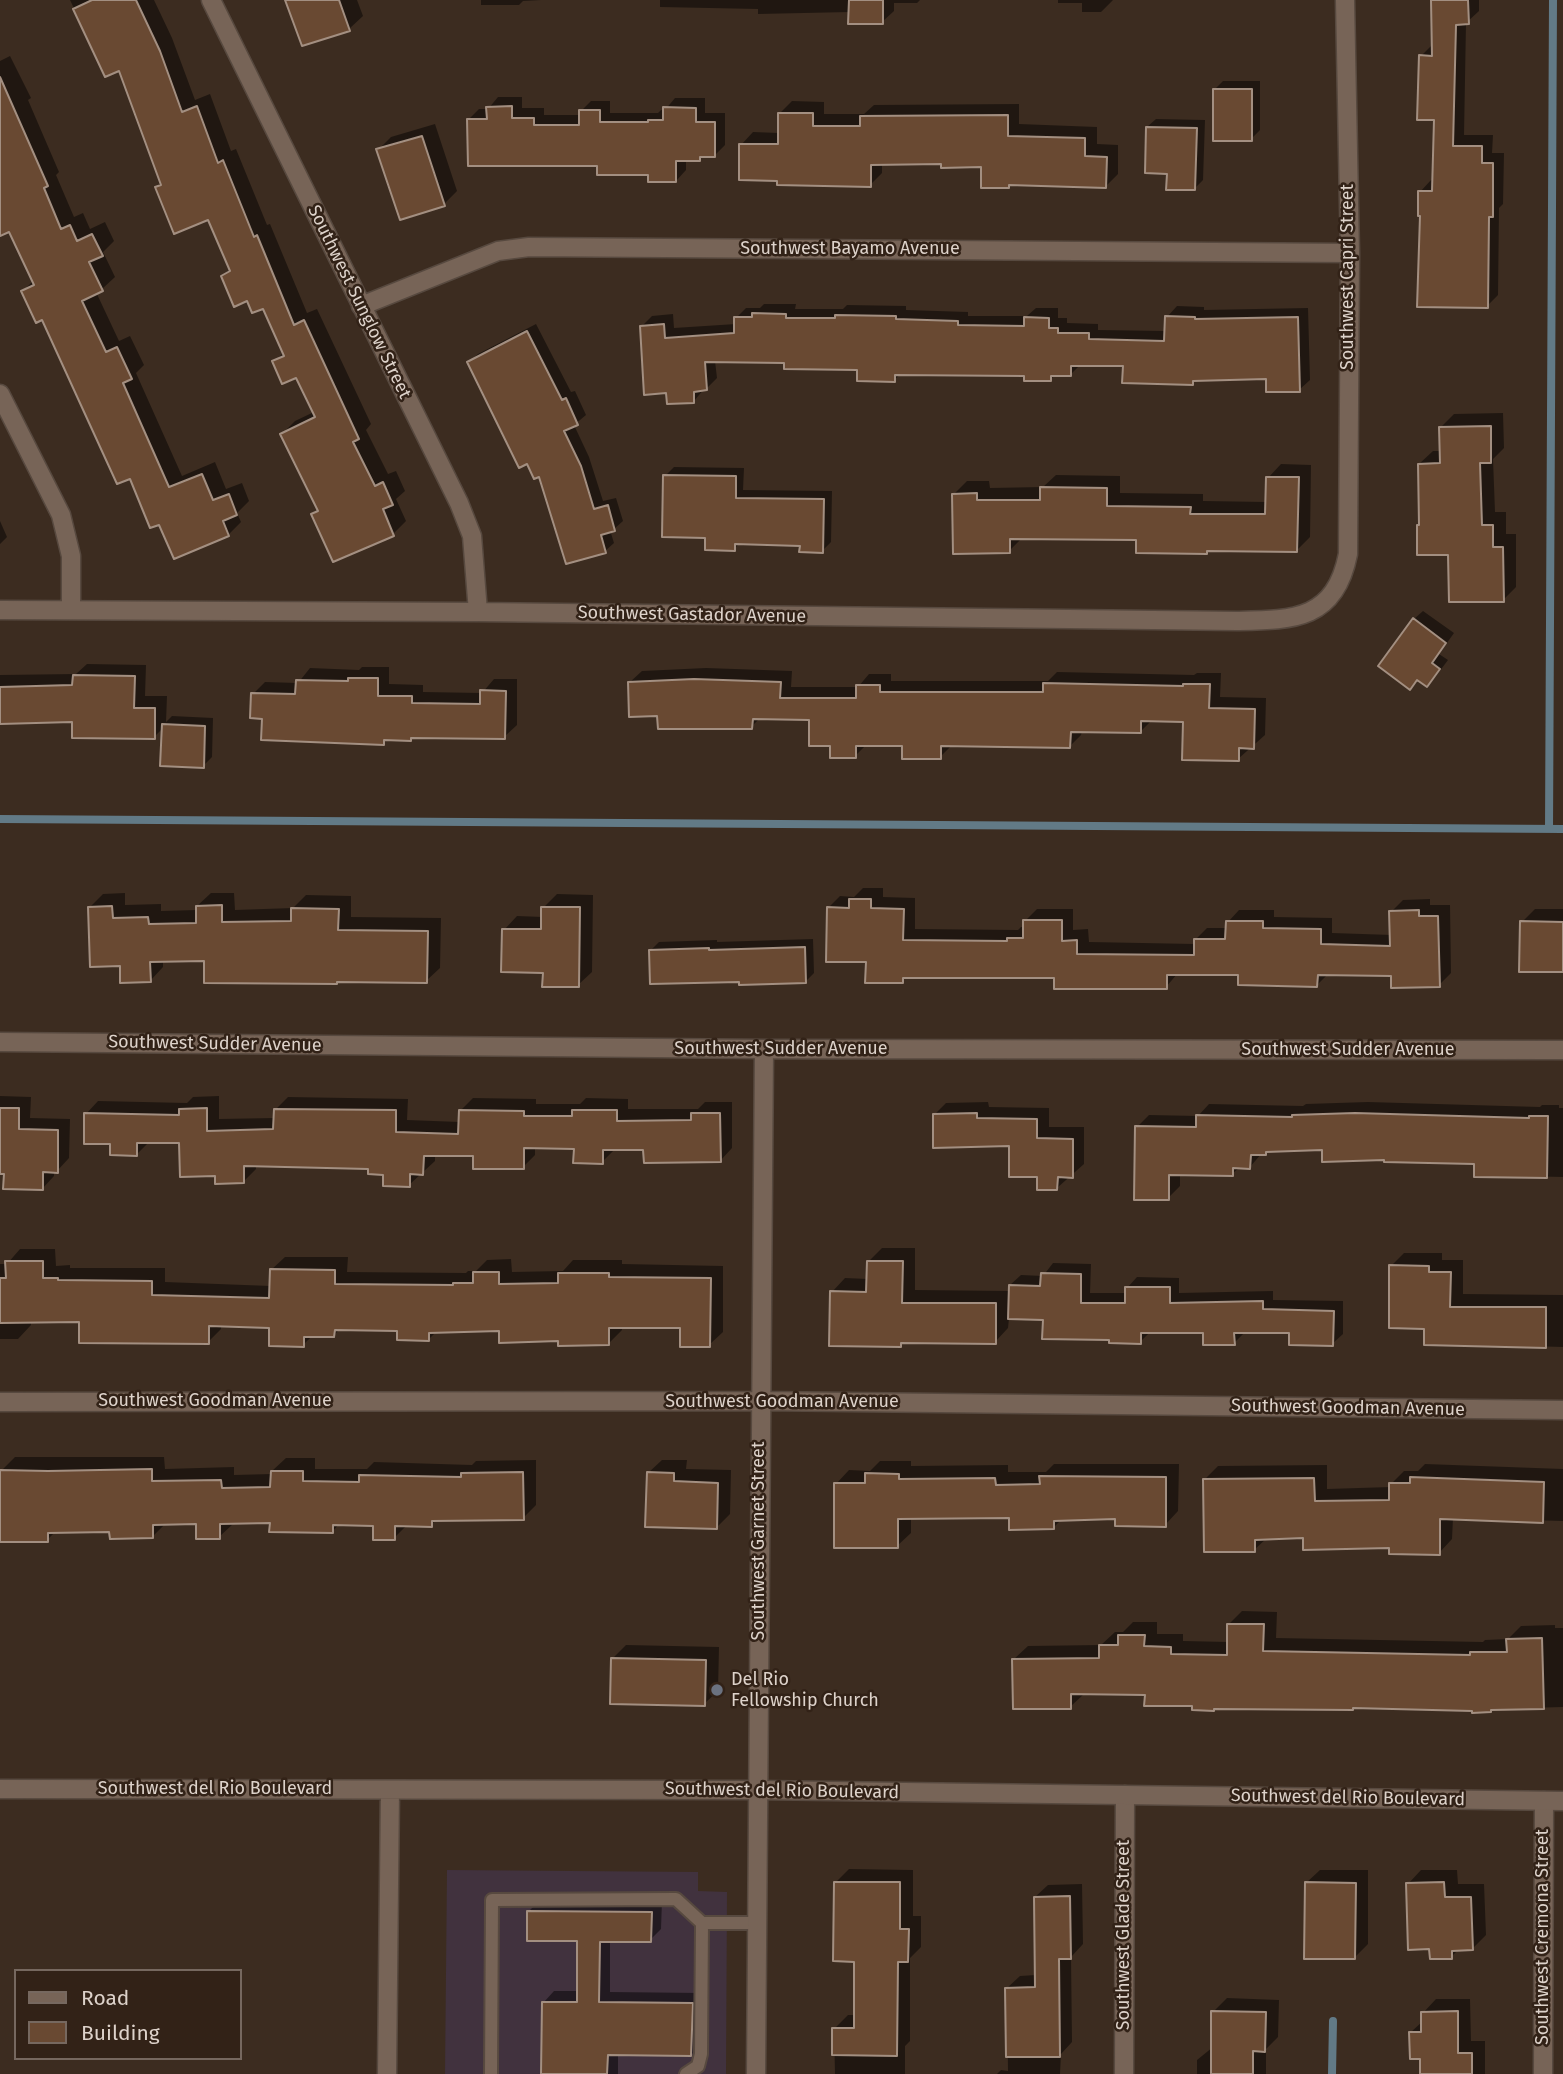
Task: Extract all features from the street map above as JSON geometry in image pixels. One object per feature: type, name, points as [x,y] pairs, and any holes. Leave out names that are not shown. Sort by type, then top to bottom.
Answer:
[{"type":"street","name":"Southwest Sunglow Street","points":[[211,0],[459,503],[472,536],[478,612]]},
{"type":"street","name":"Southwest Capri Street","points":[[1345,0],[1350,253],[1348,554]]},
{"type":"street","name":"Southwest Bayamo Avenue","points":[[361,306],[498,251],[529,247],[1350,253]]},
{"type":"street","points":[[0,394],[61,515],[71,556],[72,610]]},
{"type":"street","name":"Southwest Gastador Avenue","points":[[0,610],[1277,620],[1298,617],[1327,600],[1344,574],[1348,554]]},
{"type":"street","name":"Southwest Sudder Avenue","points":[[0,1042],[764,1049],[1563,1050]]},
{"type":"street","name":"Southwest Garnet Street","points":[[756,2074],[764,1049]]},
{"type":"street","name":"Southwest Goodman Avenue","points":[[0,1402],[760,1401],[1563,1410]]},
{"type":"street","name":"Southwest del Rio Boulevard","points":[[0,1789],[758,1790],[1563,1801]]},
{"type":"street","points":[[387,2074],[390,1790]]},
{"type":"street","name":"Southwest Glade Street","points":[[1124,2074],[1125,1796]]},
{"type":"street","name":"Southwest Cremona Street","points":[[1542,2074],[1544,1801]]},
{"type":"lane","points":[[491,2074],[492,1900],[676,1899],[702,1923],[757,1923]]},
{"type":"lane","points":[[686,2074],[698,2067],[701,2054],[702,1923]]},
{"type":"shaded area","points":[[447,1870],[698,1872],[698,1891],[727,1892],[726,2074],[445,2074]]},
{"type":"building","points":[[92,0],[136,0],[160,51],[182,112],[197,106],[218,163],[223,160],[294,325],[304,320],[359,439],[353,442],[375,486],[383,482],[393,505],[383,509],[394,536],[333,562],[311,514],[318,511],[280,434],[315,417],[296,378],[282,384],[272,361],[284,356],[263,309],[252,313],[247,301],[234,307],[221,276],[230,271],[208,220],[174,234],[155,187],[161,185],[119,71],[105,77],[73,9]]},
{"type":"building","points":[[285,0],[339,0],[350,31],[302,46]]},
{"type":"building","points":[[849,0],[883,0],[883,24],[848,24]]},
{"type":"building","points":[[1431,0],[1468,0],[1469,24],[1456,25],[1453,146],[1482,146],[1482,163],[1493,163],[1493,217],[1489,217],[1488,308],[1417,307],[1420,216],[1418,191],[1432,191],[1434,120],[1417,120],[1419,55],[1432,56]]},
{"type":"building","points":[[0,77],[48,186],[44,188],[61,229],[70,225],[77,241],[92,234],[103,256],[89,262],[103,291],[82,301],[106,352],[117,347],[132,379],[123,383],[169,487],[202,474],[213,500],[229,494],[237,515],[223,521],[229,536],[174,559],[159,525],[150,528],[130,479],[117,484],[42,320],[36,323],[21,291],[34,285],[9,232],[0,236]]},
{"type":"building","points":[[1213,89],[1252,89],[1252,141],[1213,141]]},
{"type":"building","points":[[512,106],[512,118],[534,118],[534,125],[579,125],[579,110],[600,110],[600,122],[648,122],[663,120],[663,107],[696,108],[696,122],[715,122],[715,157],[700,157],[700,161],[676,161],[676,182],[648,182],[648,175],[597,175],[597,166],[468,166],[467,119],[487,119],[486,107]]},
{"type":"building","points":[[778,113],[813,113],[813,126],[860,126],[860,116],[1008,115],[1008,136],[1085,138],[1085,156],[1107,157],[1106,188],[1009,185],[1009,188],[981,188],[981,167],[941,168],[941,164],[871,165],[871,187],[777,185],[777,181],[739,180],[739,144],[778,144]]},
{"type":"building","points":[[1146,127],[1197,128],[1195,190],[1166,190],[1167,174],[1145,173]]},
{"type":"building","points":[[422,136],[445,206],[400,220],[376,149]]},
{"type":"building","points":[[752,313],[786,314],[786,318],[835,318],[835,315],[896,316],[896,319],[958,321],[958,325],[1024,326],[1024,317],[1049,318],[1049,328],[1058,328],[1058,333],[1089,333],[1089,339],[1164,341],[1165,316],[1195,319],[1298,317],[1300,392],[1266,392],[1266,379],[1193,381],[1193,385],[1122,383],[1123,366],[1071,366],[1071,376],[1051,376],[1051,381],[1024,381],[1024,376],[895,375],[895,382],[857,381],[857,370],[784,369],[784,363],[705,362],[707,390],[694,392],[694,403],[667,404],[666,393],[644,395],[640,326],[664,324],[665,338],[734,333],[734,317],[752,317]]},
{"type":"building","points":[[527,331],[562,400],[566,398],[578,425],[564,431],[581,466],[594,509],[608,505],[615,531],[601,535],[606,553],[566,564],[539,477],[534,479],[527,464],[519,468],[467,362]]},
{"type":"building","points":[[1491,426],[1491,463],[1480,463],[1482,525],[1493,525],[1493,547],[1503,547],[1504,602],[1449,602],[1448,555],[1417,555],[1418,464],[1440,463],[1439,427]]},
{"type":"building","points":[[663,475],[736,476],[736,498],[824,499],[823,553],[799,552],[800,546],[735,544],[735,551],[705,550],[705,538],[662,537]]},
{"type":"building","points":[[1266,477],[1299,477],[1297,552],[1136,553],[1136,540],[1010,539],[1010,553],[953,554],[952,494],[977,493],[977,500],[1040,500],[1040,487],[1107,488],[1107,506],[1191,507],[1190,514],[1265,514]]},
{"type":"building","points":[[1413,618],[1446,643],[1432,663],[1440,669],[1427,687],[1417,680],[1410,690],[1378,666]]},
{"type":"building","points":[[73,675],[135,676],[134,708],[155,708],[155,739],[72,738],[72,722],[0,724],[0,687],[72,685]]},
{"type":"building","points":[[348,678],[378,678],[378,696],[412,696],[412,703],[480,704],[480,690],[506,691],[505,739],[411,738],[411,741],[384,740],[384,745],[261,740],[262,719],[250,718],[251,693],[295,694],[296,680],[348,681]]},
{"type":"building","points":[[694,679],[781,682],[780,698],[856,698],[856,685],[880,685],[880,692],[1043,692],[1043,683],[1183,686],[1210,684],[1209,708],[1255,709],[1254,749],[1239,748],[1239,761],[1182,760],[1183,722],[1141,721],[1141,733],[1071,732],[1070,748],[941,746],[941,759],[902,759],[902,746],[856,746],[856,758],[830,758],[830,746],[809,746],[809,720],[753,719],[752,729],[658,729],[657,716],[629,717],[628,682]]},
{"type":"building","points":[[162,724],[205,726],[204,768],[160,766]]},
{"type":"building","points":[[849,899],[871,899],[871,908],[904,909],[903,940],[1007,941],[1007,938],[1023,938],[1023,920],[1062,920],[1062,941],[1077,940],[1077,954],[1194,955],[1194,939],[1225,939],[1226,921],[1263,921],[1263,928],[1321,929],[1321,944],[1390,946],[1389,911],[1419,910],[1419,916],[1438,916],[1440,987],[1391,988],[1391,976],[1318,975],[1317,987],[1238,985],[1238,975],[1167,975],[1167,989],[1054,989],[1054,978],[903,978],[903,983],[865,983],[866,962],[826,962],[827,907],[849,908]]},
{"type":"building","points":[[222,905],[222,922],[291,921],[291,908],[339,909],[338,930],[428,931],[427,983],[204,983],[204,961],[150,962],[151,982],[120,983],[120,966],[90,967],[88,907],[112,906],[113,918],[148,917],[149,924],[196,923],[196,906]]},
{"type":"building","points":[[541,907],[580,907],[579,987],[542,987],[543,973],[501,972],[502,929],[541,929]]},
{"type":"building","points":[[1520,921],[1563,922],[1563,972],[1519,972]]},
{"type":"building","points":[[805,947],[806,983],[650,984],[649,950]]},
{"type":"building","points":[[0,1108],[19,1108],[19,1129],[58,1130],[58,1173],[43,1172],[43,1190],[3,1189],[4,1174],[0,1174]]},
{"type":"building","points":[[207,1108],[207,1131],[273,1129],[274,1109],[396,1110],[396,1132],[458,1134],[459,1110],[524,1111],[524,1116],[572,1116],[572,1110],[617,1110],[617,1121],[691,1120],[691,1113],[720,1113],[721,1162],[644,1163],[643,1150],[603,1150],[603,1164],[573,1163],[574,1149],[524,1148],[524,1169],[473,1169],[473,1156],[424,1156],[423,1175],[410,1174],[410,1187],[383,1186],[383,1175],[368,1174],[368,1169],[244,1166],[244,1183],[215,1184],[215,1176],[180,1177],[179,1143],[137,1143],[137,1156],[110,1155],[110,1144],[84,1144],[84,1113],[179,1115],[179,1109]]},
{"type":"building","points":[[977,1113],[977,1118],[1037,1119],[1037,1138],[1073,1139],[1073,1178],[1058,1177],[1057,1190],[1037,1190],[1037,1177],[1009,1177],[1009,1146],[933,1148],[933,1114]]},
{"type":"building","points":[[1355,1113],[1529,1118],[1548,1116],[1547,1178],[1474,1177],[1474,1164],[1384,1160],[1322,1162],[1322,1150],[1266,1152],[1266,1155],[1251,1155],[1250,1169],[1233,1168],[1233,1176],[1169,1175],[1169,1200],[1134,1200],[1135,1126],[1196,1127],[1196,1115],[1292,1117]]},
{"type":"building","points":[[5,1261],[43,1261],[43,1278],[152,1281],[152,1295],[269,1298],[270,1269],[335,1270],[335,1284],[453,1285],[473,1283],[473,1272],[499,1272],[499,1284],[558,1283],[558,1273],[609,1273],[609,1277],[711,1278],[710,1347],[680,1347],[680,1328],[609,1328],[609,1345],[558,1346],[558,1341],[499,1343],[499,1331],[429,1333],[429,1341],[397,1340],[397,1331],[335,1330],[334,1337],[304,1337],[304,1347],[269,1346],[269,1328],[209,1326],[209,1344],[79,1343],[79,1322],[0,1323],[0,1278],[6,1278]]},
{"type":"building","points":[[867,1261],[903,1261],[902,1303],[996,1303],[996,1344],[901,1343],[901,1347],[829,1346],[830,1291],[866,1292]]},
{"type":"building","points":[[1389,1265],[1429,1266],[1429,1272],[1451,1272],[1450,1307],[1546,1307],[1546,1348],[1424,1345],[1424,1329],[1389,1328]]},
{"type":"building","points":[[1041,1273],[1081,1274],[1081,1303],[1125,1303],[1125,1287],[1170,1287],[1170,1303],[1263,1301],[1263,1309],[1334,1311],[1333,1346],[1289,1345],[1289,1333],[1234,1333],[1235,1345],[1203,1345],[1203,1333],[1141,1333],[1141,1344],[1109,1343],[1109,1340],[1042,1339],[1043,1320],[1008,1319],[1009,1285],[1040,1286]]},
{"type":"building","points":[[152,1469],[152,1481],[221,1480],[222,1488],[270,1487],[271,1471],[303,1471],[303,1481],[359,1482],[359,1475],[461,1477],[461,1473],[523,1472],[524,1520],[432,1521],[432,1527],[395,1526],[395,1540],[373,1540],[373,1526],[333,1525],[333,1533],[269,1532],[270,1523],[220,1524],[220,1539],[196,1539],[196,1524],[153,1525],[153,1538],[110,1539],[109,1532],[48,1533],[48,1542],[0,1542],[0,1470]]},
{"type":"building","points":[[647,1472],[674,1473],[674,1481],[718,1483],[717,1529],[645,1527]]},
{"type":"building","points":[[865,1473],[899,1474],[899,1479],[995,1478],[996,1485],[1040,1484],[1039,1476],[1166,1477],[1166,1527],[1115,1526],[1115,1519],[1054,1521],[1054,1529],[1009,1530],[1009,1518],[898,1519],[898,1548],[834,1548],[834,1483],[865,1483]]},
{"type":"building","points":[[1410,1477],[1544,1482],[1543,1523],[1440,1519],[1440,1555],[1389,1554],[1389,1548],[1303,1550],[1303,1538],[1255,1540],[1255,1552],[1204,1552],[1203,1479],[1314,1478],[1315,1501],[1389,1500],[1389,1483],[1410,1483]]},
{"type":"building","points":[[1227,1624],[1264,1624],[1263,1651],[1470,1655],[1470,1652],[1507,1652],[1506,1639],[1542,1638],[1544,1709],[1472,1713],[1353,1708],[1214,1711],[1192,1710],[1192,1706],[1144,1706],[1145,1695],[1071,1694],[1071,1709],[1013,1709],[1012,1659],[1099,1658],[1099,1645],[1118,1645],[1118,1635],[1145,1635],[1144,1646],[1171,1647],[1171,1654],[1227,1655]]},
{"type":"building","points":[[611,1658],[706,1660],[705,1706],[610,1704]]},
{"type":"building","points":[[834,1882],[900,1882],[900,1929],[909,1929],[908,1962],[898,1962],[897,2056],[832,2055],[832,2028],[854,2028],[854,1962],[833,1961]]},
{"type":"building","points":[[1305,1882],[1356,1883],[1355,1959],[1304,1959]]},
{"type":"building","points":[[1444,1882],[1445,1897],[1471,1897],[1473,1950],[1452,1951],[1452,1959],[1430,1959],[1429,1949],[1408,1950],[1406,1883]]},
{"type":"building","points":[[1070,1896],[1071,1959],[1059,1959],[1060,2057],[1006,2057],[1005,1988],[1035,1987],[1034,1897]]},
{"type":"building","points":[[527,1911],[652,1912],[651,1942],[600,1942],[599,2002],[693,2003],[691,2056],[608,2055],[607,2074],[541,2074],[542,2002],[577,2002],[577,1941],[527,1941]]},
{"type":"building","points":[[1211,2011],[1266,2012],[1265,2052],[1253,2051],[1253,2074],[1211,2074]]},
{"type":"building","points":[[1458,2011],[1458,2053],[1472,2053],[1472,2074],[1420,2074],[1420,2059],[1410,2059],[1409,2032],[1421,2032],[1421,2012]]},
{"type":"waterway","points":[[1549,829],[1553,0]]},
{"type":"waterway","points":[[0,819],[1563,829]]},
{"type":"waterway","points":[[1332,2074],[1333,2021]]},
{"type":"place","name":"Del Rio Fellowship Church","points":[[717,1690]]}]
